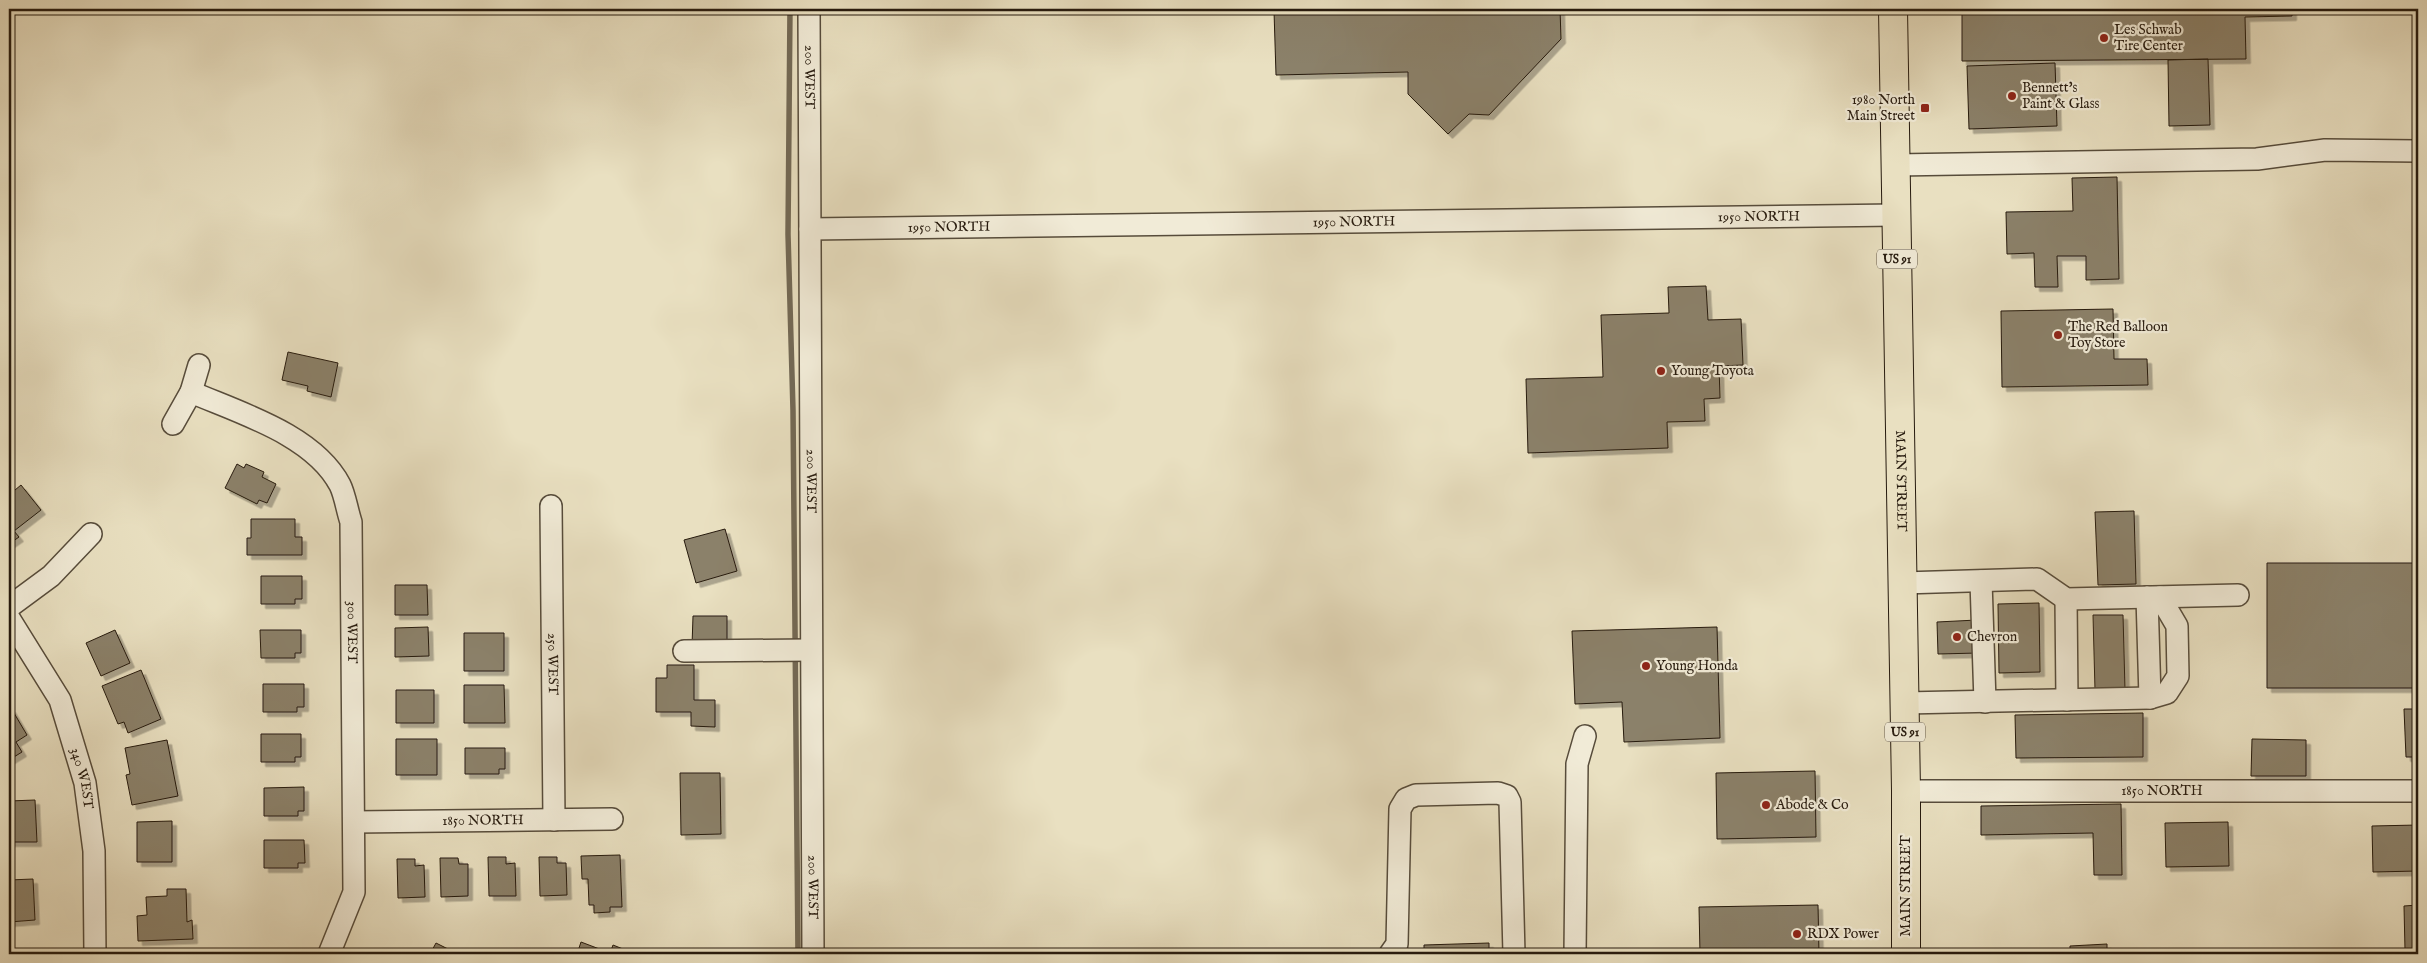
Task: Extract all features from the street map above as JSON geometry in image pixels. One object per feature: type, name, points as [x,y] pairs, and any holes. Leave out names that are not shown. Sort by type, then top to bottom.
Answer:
[{"type":"main road","name":"MAIN STREET","points":[[1894,9],[1905,703],[1906,954]]},
{"type":"street","name":"200 WEST","points":[[809,9],[810,229],[799,651],[812,954]]},
{"type":"street","points":[[1896,165],[2257,159],[2326,150],[2418,151]]},
{"type":"street","name":"1950 NORTH","points":[[810,229],[1896,215]]},
{"type":"street","points":[[173,424],[192,392],[199,365]]},
{"type":"street","name":"300 WEST","points":[[192,392],[280,429],[316,456],[340,484],[351,522],[354,892],[329,954]]},
{"type":"street","name":"250 WEST","points":[[551,506],[554,820]]},
{"type":"street","points":[[9,607],[51,576],[91,534]]},
{"type":"street","points":[[1903,583],[2037,579],[2066,599],[2238,595]]},
{"type":"street","points":[[1981,580],[1985,702]]},
{"type":"street","points":[[2150,698],[2154,597]]},
{"type":"street","points":[[1905,703],[2150,698],[2168,693],[2178,676],[2177,626],[2154,597]]},
{"type":"street","points":[[2066,599],[2067,700]]},
{"type":"street","name":"340 WEST","points":[[9,618],[60,700],[85,782],[94,851],[95,954]]},
{"type":"street","points":[[684,651],[799,651]]},
{"type":"street","points":[[1575,954],[1577,764],[1585,736]]},
{"type":"street","name":"1850 NORTH","points":[[1906,790],[2418,791]]},
{"type":"street","points":[[1390,954],[1397,944],[1400,809],[1406,799],[1416,794],[1498,793],[1507,796],[1510,802],[1514,954]]},
{"type":"street","name":"1850 NORTH","points":[[354,822],[612,819]]},
{"type":"building","points":[[1321,9],[1463,9],[1463,12],[1560,9],[1561,39],[1489,115],[1469,114],[1448,134],[1408,94],[1408,72],[1276,75],[1274,11]]},
{"type":"building","name":"Les Schwab Tire Center","points":[[1962,9],[2292,9],[2292,16],[2245,17],[2246,59],[1962,61]]},
{"type":"building","points":[[2208,59],[2210,125],[2169,126],[2168,60]]},
{"type":"building","name":"Bennett's Paint & Glass","points":[[2055,63],[2057,126],[1969,129],[1967,66]]},
{"type":"building","points":[[2117,177],[2119,279],[2086,280],[2086,256],[2057,256],[2058,287],[2035,287],[2034,253],[2007,254],[2006,212],[2073,211],[2072,178]]},
{"type":"building","name":"Young Toyota","points":[[1706,286],[1708,320],[1741,319],[1743,365],[1719,366],[1720,398],[1704,399],[1705,421],[1667,422],[1668,448],[1528,453],[1526,379],[1603,377],[1601,315],[1669,313],[1668,287]]},
{"type":"building","name":"The Red Balloon Toy Store","points":[[2113,309],[2114,359],[2147,359],[2148,385],[2002,387],[2001,311]]},
{"type":"building","points":[[288,352],[338,363],[331,397],[307,391],[308,386],[282,380]]},
{"type":"building","points":[[237,464],[244,468],[246,464],[264,472],[262,477],[276,484],[267,503],[259,500],[257,504],[225,488]]},
{"type":"building","points":[[21,485],[41,510],[14,531],[19,537],[9,544],[9,495]]},
{"type":"building","points":[[2134,511],[2136,584],[2098,585],[2095,512]]},
{"type":"building","points":[[251,519],[295,519],[295,537],[302,537],[302,555],[247,555],[247,538],[251,538]]},
{"type":"building","points":[[725,529],[737,571],[696,583],[684,540]]},
{"type":"building","points":[[2267,563],[2418,563],[2418,688],[2267,688]]},
{"type":"building","points":[[261,576],[302,576],[302,599],[295,599],[295,604],[261,604]]},
{"type":"building","points":[[395,585],[427,585],[428,615],[395,615]]},
{"type":"building","points":[[2039,603],[2040,672],[1999,673],[1998,604]]},
{"type":"building","points":[[2093,615],[2123,615],[2125,690],[2095,690]]},
{"type":"building","points":[[693,616],[727,616],[727,646],[692,646]]},
{"type":"building","name":"Chevron","points":[[1977,620],[1978,653],[1938,654],[1937,622]]},
{"type":"building","points":[[428,627],[429,656],[395,657],[395,628]]},
{"type":"building","name":"Young Honda","points":[[1717,627],[1720,738],[1624,742],[1622,702],[1575,704],[1572,631]]},
{"type":"building","points":[[115,630],[130,663],[101,676],[86,643]]},
{"type":"building","points":[[260,630],[301,630],[301,653],[295,653],[295,658],[261,658]]},
{"type":"building","points":[[464,633],[504,633],[504,671],[464,671]]},
{"type":"building","points":[[667,665],[694,665],[694,700],[715,700],[715,727],[691,726],[691,712],[656,712],[656,678],[667,678]]},
{"type":"building","points":[[141,670],[161,719],[128,733],[124,722],[118,724],[102,686]]},
{"type":"building","points":[[263,684],[304,684],[304,707],[297,707],[297,712],[263,712]]},
{"type":"building","points":[[464,685],[504,685],[505,723],[464,723]]},
{"type":"building","points":[[396,690],[434,690],[434,723],[396,723]]},
{"type":"building","points":[[11,708],[27,735],[16,742],[22,752],[9,760],[9,709]]},
{"type":"building","points":[[2404,709],[2418,709],[2418,757],[2406,757]]},
{"type":"building","points":[[2143,713],[2143,757],[2016,758],[2015,715]]},
{"type":"building","points":[[261,734],[301,734],[301,757],[295,757],[295,762],[261,762]]},
{"type":"building","points":[[396,739],[437,739],[437,775],[396,775]]},
{"type":"building","points":[[2252,739],[2306,740],[2306,776],[2251,776]]},
{"type":"building","points":[[167,740],[178,796],[132,805],[126,775],[130,774],[125,748]]},
{"type":"building","points":[[465,748],[505,748],[505,769],[499,769],[499,774],[465,774]]},
{"type":"building","name":"Abode & Co","points":[[1815,771],[1816,837],[1717,839],[1716,773]]},
{"type":"building","points":[[680,773],[720,773],[721,834],[681,835]]},
{"type":"building","points":[[304,787],[304,811],[298,811],[298,816],[264,816],[264,788]]},
{"type":"building","points":[[35,800],[37,842],[9,842],[9,801]]},
{"type":"building","points":[[2121,804],[2122,875],[2094,875],[2093,833],[1981,835],[1981,806]]},
{"type":"building","points":[[172,821],[172,862],[137,862],[137,822]]},
{"type":"building","points":[[2228,822],[2229,866],[2166,867],[2165,823]]},
{"type":"building","points":[[2418,825],[2418,871],[2373,872],[2372,826]]},
{"type":"building","points":[[264,840],[304,840],[305,863],[298,863],[298,868],[264,868]]},
{"type":"building","points":[[620,855],[622,907],[610,907],[610,912],[594,913],[594,905],[589,905],[588,879],[582,879],[581,856]]},
{"type":"building","points":[[488,857],[506,857],[506,864],[515,863],[516,896],[489,896]]},
{"type":"building","points":[[539,857],[557,857],[557,863],[566,863],[567,895],[540,896]]},
{"type":"building","points":[[440,858],[458,858],[459,864],[468,864],[468,896],[441,897]]},
{"type":"building","points":[[397,859],[415,859],[415,866],[424,865],[425,897],[398,898]]},
{"type":"building","points":[[33,879],[35,920],[9,922],[9,880]]},
{"type":"building","points":[[167,889],[186,889],[187,922],[192,920],[193,939],[138,941],[137,916],[147,915],[146,897],[167,896]]},
{"type":"building","points":[[1818,905],[1819,954],[1700,954],[1699,907]]},
{"type":"building","points":[[2418,905],[2418,950],[2405,950],[2404,906]]},
{"type":"building","points":[[581,942],[610,953],[613,945],[633,953],[577,954]]},
{"type":"building","points":[[436,943],[458,954],[430,954]]},
{"type":"building","points":[[1489,943],[1489,954],[1424,954],[1424,945]]},
{"type":"building","points":[[2107,944],[2107,954],[2070,954],[2070,946]]},
{"type":"waterway","points":[[790,9],[788,234],[793,410],[798,954]]},
{"type":"place","name":"Les Schwab Tire Center","points":[[2104,38]]},
{"type":"place","name":"Bennett's Paint & Glass","points":[[2012,96]]},
{"type":"place","name":"1980 North Main Street","points":[[1925,108]]},
{"type":"place","name":"The Red Balloon Toy Store","points":[[2058,335]]},
{"type":"place","name":"Young Toyota","points":[[1661,371]]},
{"type":"place","name":"Chevron","points":[[1957,637]]},
{"type":"place","name":"Young Honda","points":[[1646,666]]},
{"type":"place","name":"Abode & Co","points":[[1766,805]]},
{"type":"place","name":"RDX Power","points":[[1797,934]]}]
